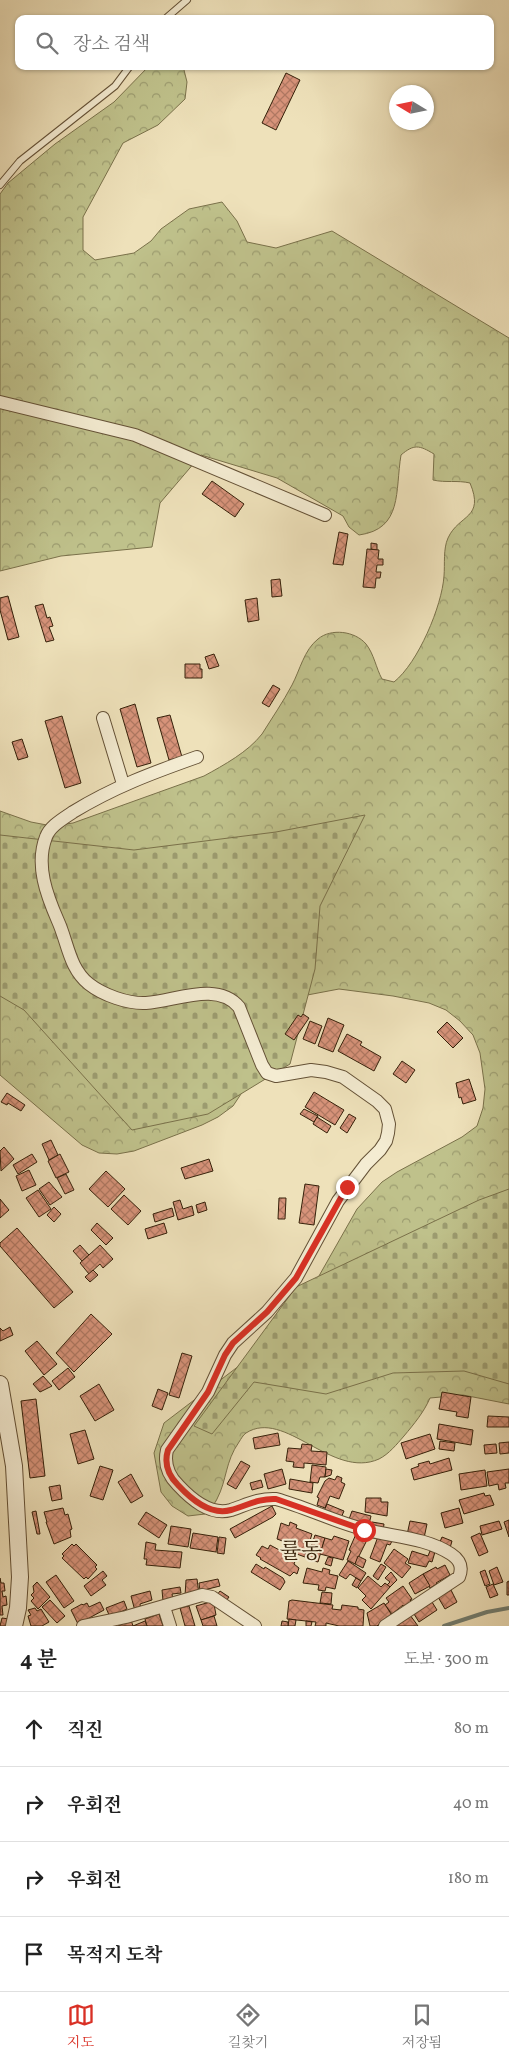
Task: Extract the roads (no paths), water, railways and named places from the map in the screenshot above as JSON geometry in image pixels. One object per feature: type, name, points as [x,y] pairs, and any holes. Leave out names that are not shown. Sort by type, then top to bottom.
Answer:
[{"type":"street","points":[[0,402],[135,435],[325,515]]},
{"type":"street","points":[[104,718],[123,784]]},
{"type":"street","points":[[197,757],[123,784],[98,796],[61,820],[49,831],[42,850],[42,874],[49,900],[77,972],[89,984],[101,992],[137,1002],[145,1003],[211,993],[226,996],[239,1007],[267,1073],[276,1076],[311,1070],[343,1077],[377,1101],[385,1109],[389,1124],[386,1141],[347,1187],[296,1278],[267,1312],[233,1343],[225,1355],[208,1392],[168,1450],[165,1458],[167,1468],[174,1481],[188,1495],[213,1510],[227,1511],[266,1498],[276,1499],[364,1530],[413,1539],[444,1550],[458,1560],[462,1571],[459,1577],[385,1626]]},
{"type":"street","points":[[0,1384],[14,1466],[20,1577],[18,1608],[14,1626]]},
{"type":"street","points":[[83,1626],[202,1595],[212,1596],[255,1626]]},
{"type":"street","points":[[164,1606],[170,1626]]},
{"type":"lane","points":[[170,15],[187,0]]},
{"type":"lane","points":[[0,185],[20,161],[116,86],[127,70]]},
{"type":"waterway","points":[[444,1626],[487,1612],[509,1608]]},
{"type":"district","name":"률동","points":[[301,1552]]}]
